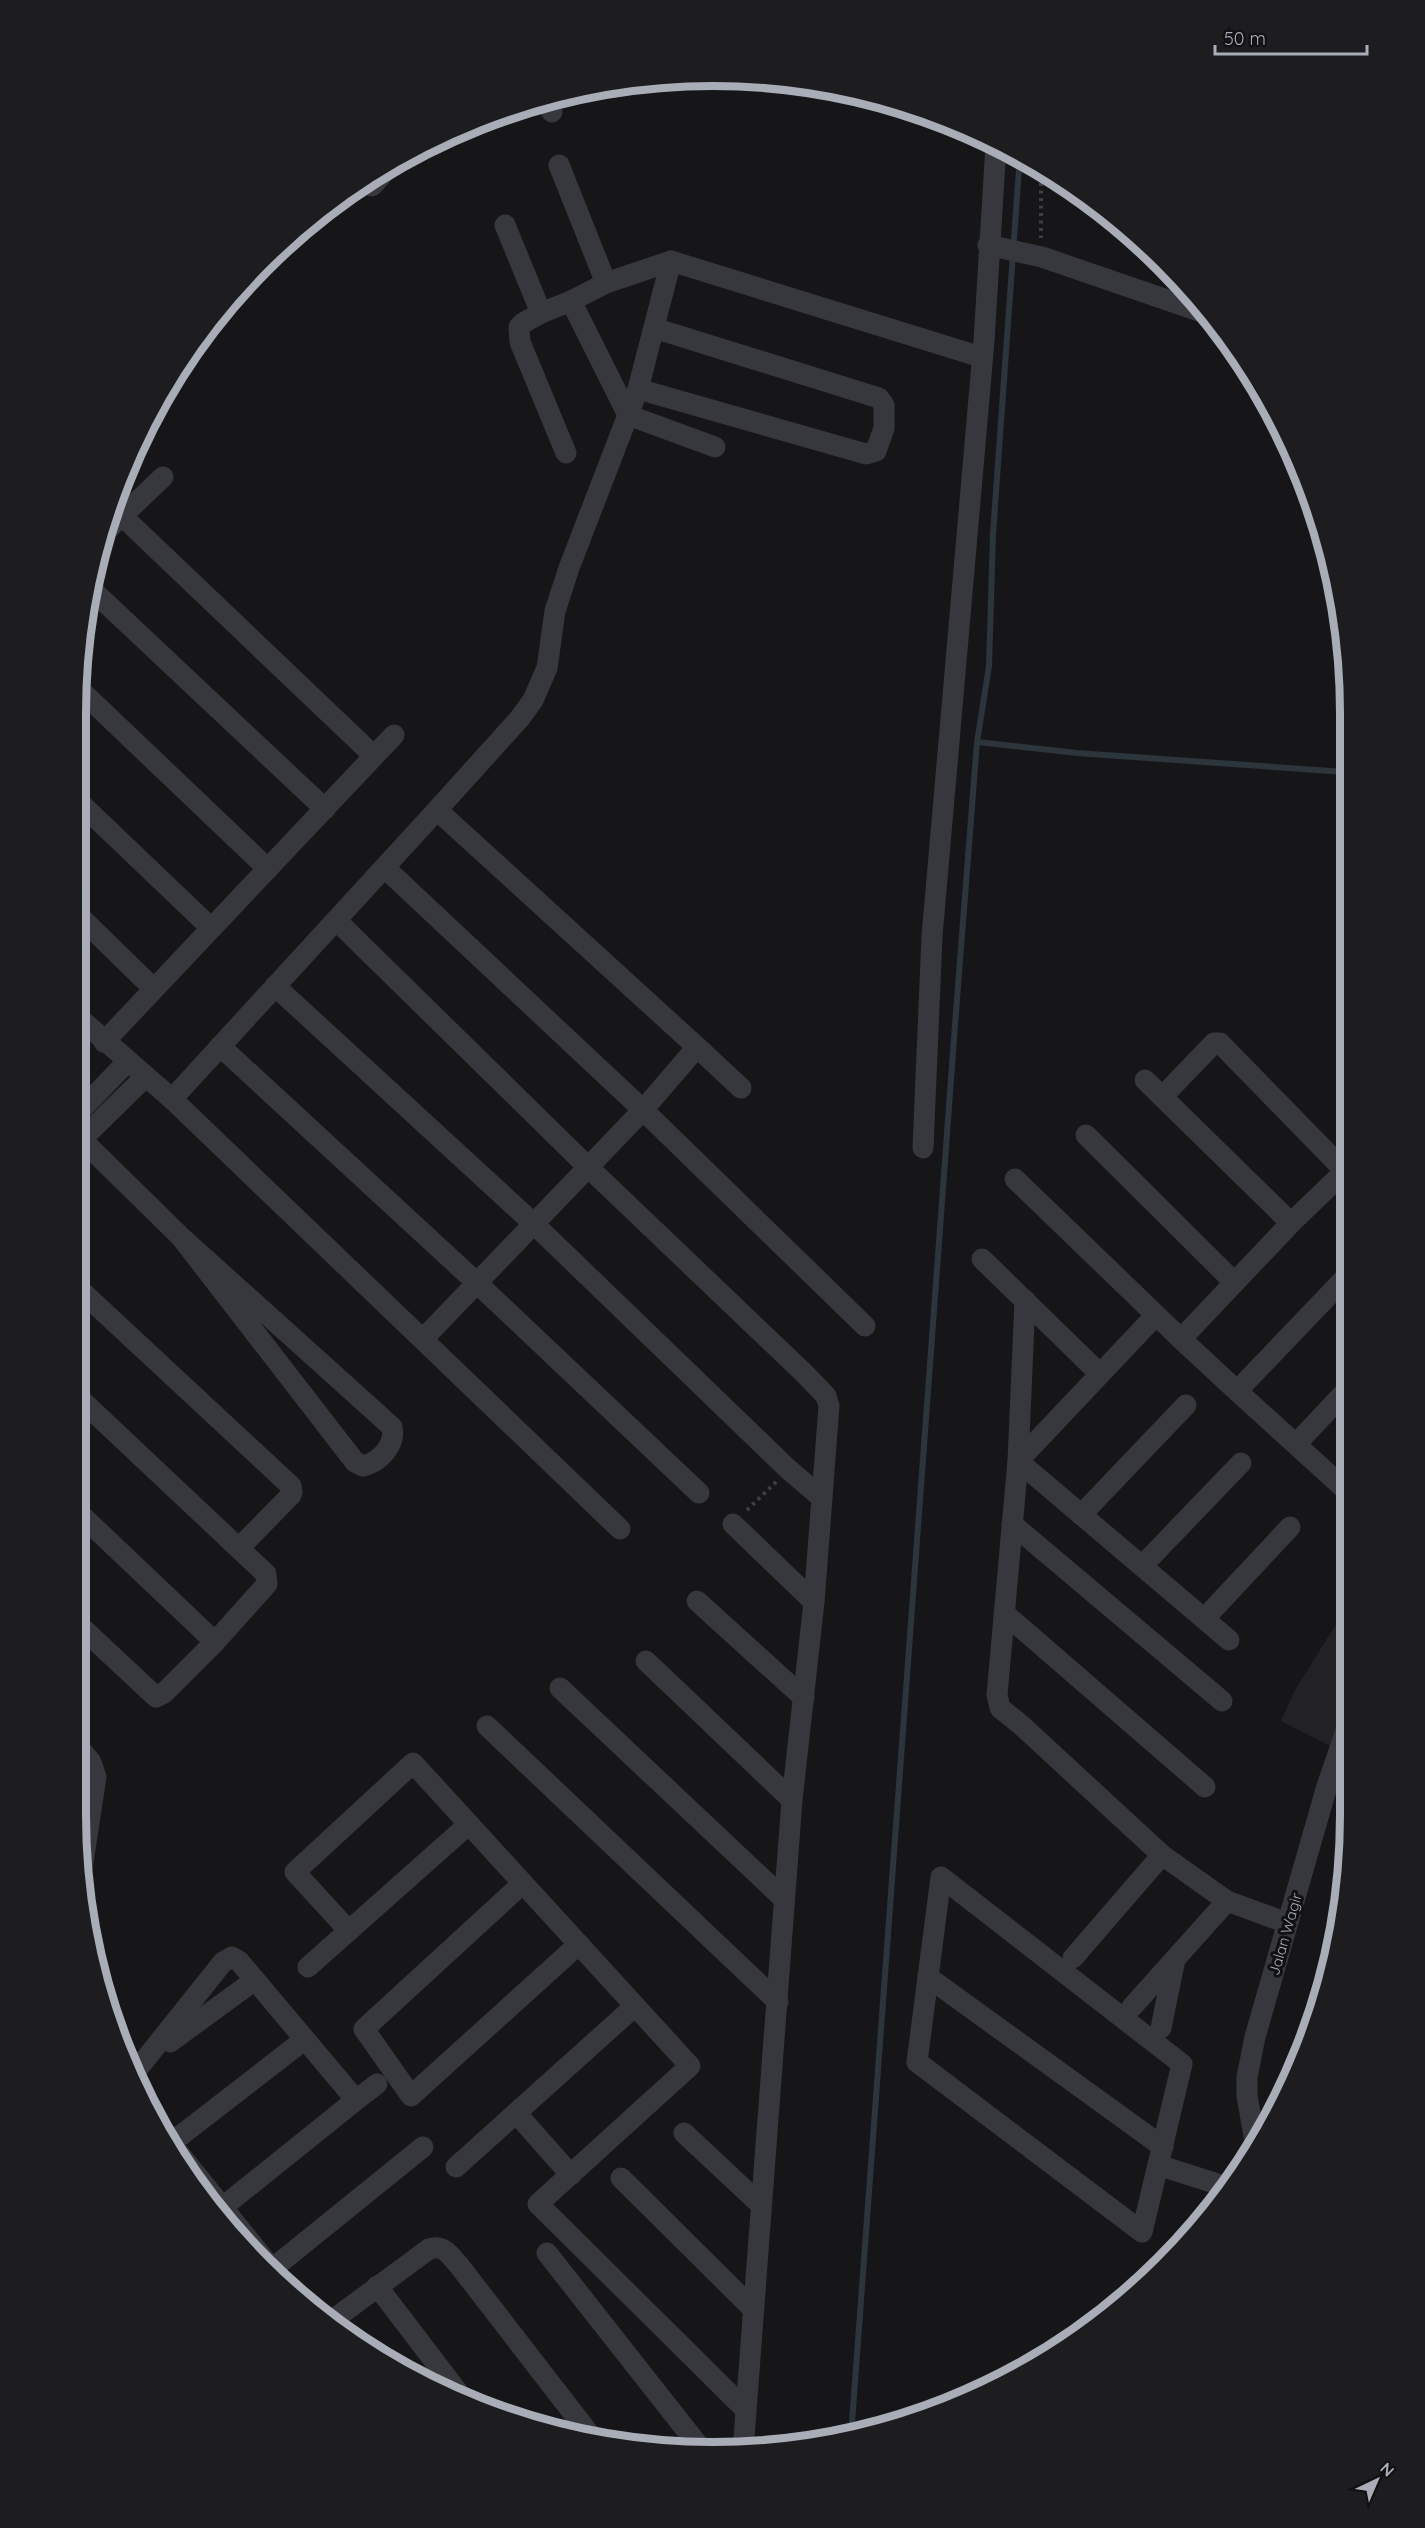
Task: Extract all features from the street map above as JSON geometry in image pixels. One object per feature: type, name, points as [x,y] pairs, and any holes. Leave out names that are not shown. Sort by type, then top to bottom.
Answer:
[{"type":"street","points":[[923,1148],[932,936],[992,246],[996,153]]},
{"type":"street","points":[[559,165],[606,283]]},
{"type":"street","points":[[505,225],[541,313]]},
{"type":"street","points":[[992,246],[1037,256],[1192,308]]},
{"type":"street","points":[[566,453],[518,333],[523,323],[606,283],[671,261],[981,357]]},
{"type":"street","points":[[172,1099],[438,810],[520,718],[533,700],[547,668],[555,611],[569,568],[638,388],[671,261]]},
{"type":"street","points":[[571,301],[628,415],[715,447]]},
{"type":"street","points":[[638,388],[866,454],[876,452],[884,428],[884,405],[879,398],[654,328]]},
{"type":"street","points":[[116,520],[163,477]]},
{"type":"street","points":[[121,515],[374,756]]},
{"type":"street","points":[[97,595],[326,809]]},
{"type":"street","points":[[86,696],[268,869]]},
{"type":"street","points":[[104,1042],[210,927],[326,809],[394,735]]},
{"type":"street","points":[[86,809],[210,927]]},
{"type":"street","points":[[438,810],[741,1088]]},
{"type":"street","points":[[385,868],[643,1110],[865,1326]]},
{"type":"street","points":[[337,921],[826,1396],[829,1406],[814,1602],[792,1800],[744,2441]]},
{"type":"street","points":[[86,923],[154,989]]},
{"type":"street","points":[[275,986],[533,1223],[788,1469],[822,1498]]},
{"type":"street","points":[[86,1025],[172,1099],[424,1338],[620,1529]]},
{"type":"street","points":[[1162,1097],[1214,1043],[1220,1043],[1340,1164]]},
{"type":"street","points":[[220,1046],[699,1492]]},
{"type":"street","points":[[424,1338],[643,1110],[697,1047]]},
{"type":"street","points":[[86,1105],[127,1062]]},
{"type":"street","points":[[86,1131],[145,1077]]},
{"type":"street","points":[[1145,1080],[1291,1223]]},
{"type":"street","points":[[1086,1135],[1234,1282]]},
{"type":"street","points":[[86,1143],[181,1237],[392,1427],[394,1435],[392,1444],[380,1456],[370,1464],[363,1466],[355,1462],[181,1237]]},
{"type":"street","points":[[1181,1340],[1291,1223],[1340,1176]]},
{"type":"street","points":[[1015,1179],[1181,1340],[1340,1485]]},
{"type":"street","points":[[982,1259],[1100,1374]]},
{"type":"street","points":[[1237,1391],[1340,1283]]},
{"type":"street","points":[[86,1295],[291,1486],[291,1495],[239,1548]]},
{"type":"street","points":[[1025,1300],[1018,1461],[997,1695],[1000,1708],[1162,1855],[1227,1901],[1287,1923]]},
{"type":"street","points":[[1018,1461],[1156,1315]]},
{"type":"street","points":[[1296,1444],[1340,1397]]},
{"type":"street","points":[[86,1405],[266,1574],[267,1584],[215,1642],[164,1693],[156,1697],[86,1632]]},
{"type":"street","points":[[1082,1515],[1186,1405]]},
{"type":"street","points":[[1018,1461],[1229,1640]]},
{"type":"street","points":[[1142,1566],[1242,1462]]},
{"type":"street","points":[[86,1520],[215,1642]]},
{"type":"street","points":[[733,1524],[814,1602]]},
{"type":"street","points":[[1012,1524],[1222,1701]]},
{"type":"street","points":[[1204,1619],[1290,1527]]},
{"type":"street","points":[[697,1601],[804,1698]]},
{"type":"street","points":[[1005,1613],[1205,1787]]},
{"type":"street","points":[[646,1661],[792,1800]]},
{"type":"street","points":[[560,1688],[784,1899]]},
{"type":"street","points":[[487,1726],[778,2002]]},
{"type":"street","name":"Jalan Wagir","points":[[1253,2132],[1247,2096],[1247,2077],[1255,2037],[1327,1786],[1340,1748]]},
{"type":"street","points":[[86,1756],[91,1762],[96,1777],[87,1839]]},
{"type":"street","points":[[349,1930],[295,1872],[414,1763],[690,2066],[538,2204],[746,2410]]},
{"type":"street","points":[[308,1967],[469,1824]]},
{"type":"street","points":[[1073,1958],[1162,1855]]},
{"type":"street","points":[[941,1877],[1182,2064],[1160,2156],[1142,2232],[917,2062],[941,1877]]},
{"type":"street","points":[[523,1883],[363,2029],[411,2096],[579,1944]]},
{"type":"street","points":[[1132,2007],[1227,1901]]},
{"type":"street","points":[[139,2068],[227,1959],[232,1957],[239,1961],[356,2100]]},
{"type":"street","points":[[1161,2028],[1175,1959]]},
{"type":"street","points":[[928,1977],[1160,2156],[1220,2184]]},
{"type":"street","points":[[149,2057],[255,1980]]},
{"type":"street","points":[[456,2167],[635,2006]]},
{"type":"street","points":[[172,2133],[304,2040]]},
{"type":"street","points":[[224,2206],[377,2084]]},
{"type":"street","points":[[516,2113],[571,2175]]},
{"type":"street","points":[[684,2133],[761,2205]]},
{"type":"street","points":[[283,2272],[423,2147]]},
{"type":"street","points":[[621,2178],[753,2309]]},
{"type":"street","points":[[206,2184],[244,2232]]},
{"type":"street","points":[[337,2317],[429,2249],[436,2246],[442,2248],[458,2264],[585,2429]]},
{"type":"street","points":[[548,2253],[695,2442]]},
{"type":"street","points":[[377,2286],[454,2386]]},
{"type":"path","points":[[1037,256],[1041,179]]},
{"type":"path","points":[[733,1524],[788,1469]]},
{"type":"shaded area","points":[[1340,1618],[1340,1751],[1281,1721],[1295,1690]]},
{"type":"waterway","points":[[852,2426],[977,742],[989,666],[993,534],[1019,166]]},
{"type":"waterway","points":[[977,742],[1077,753],[1340,772]]}]
